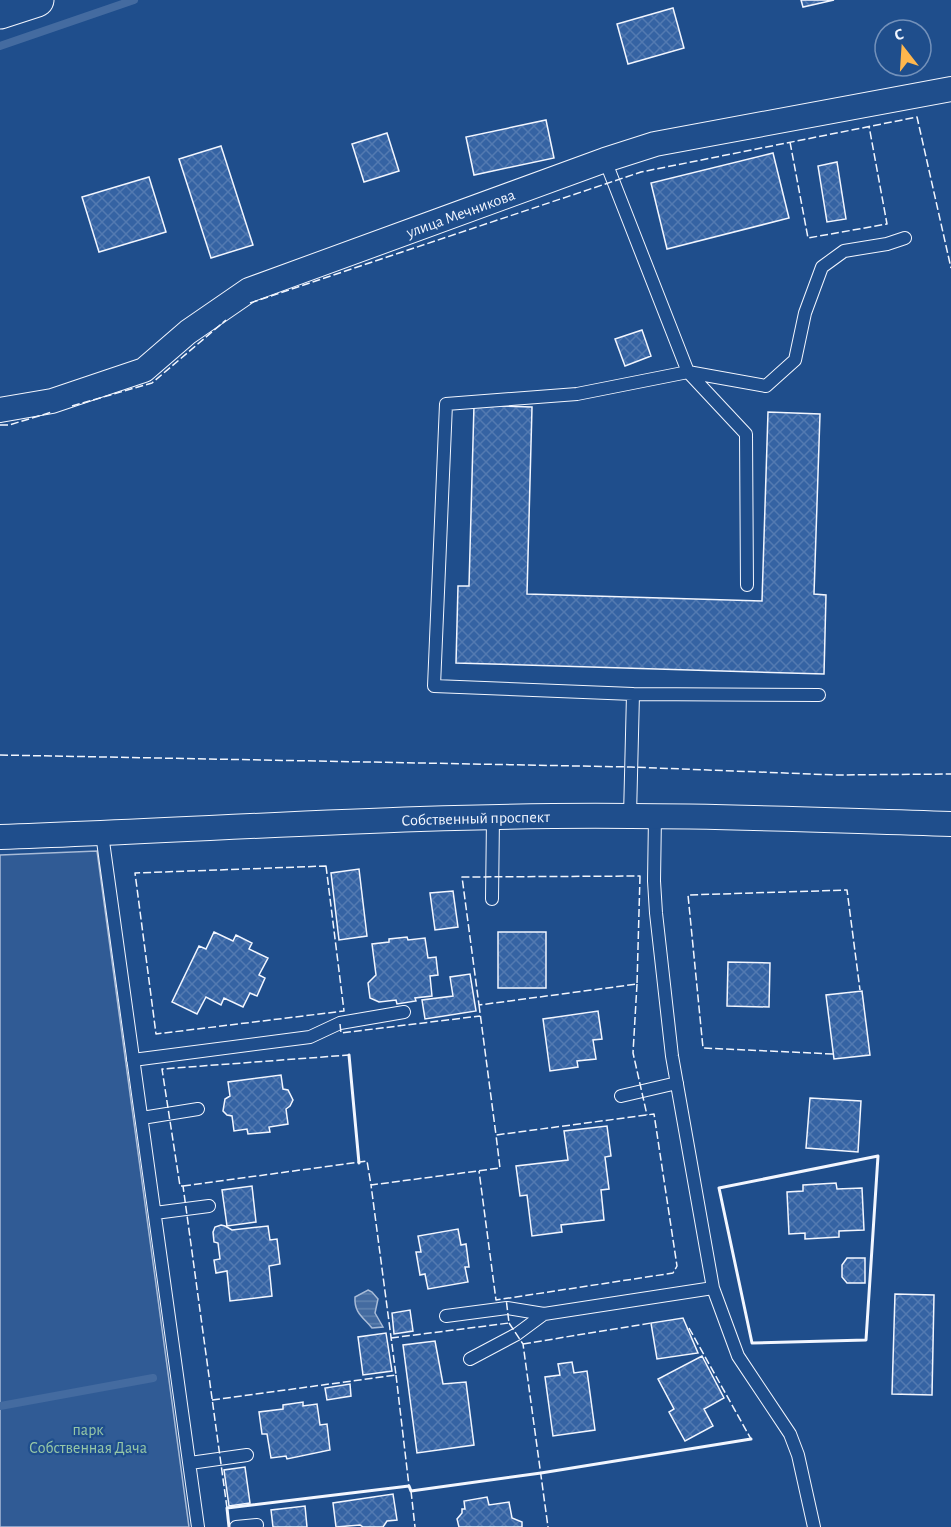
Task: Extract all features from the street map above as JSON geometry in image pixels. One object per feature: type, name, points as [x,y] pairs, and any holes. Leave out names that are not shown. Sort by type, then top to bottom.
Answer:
[{"type":"main road","points":[[0,12],[37,0]]},
{"type":"street","name":"улица Мечникова","points":[[0,410],[52,400],[144,370],[188,332],[249,290],[605,160],[655,144],[951,89]]},
{"type":"street","name":"Собственный проспект","points":[[0,837],[351,821],[630,816],[951,824]]},
{"type":"lane","points":[[605,160],[688,372],[746,434],[747,585]]},
{"type":"lane","points":[[819,696],[633,694],[434,686],[446,404],[577,394],[688,372],[766,386],[795,360],[805,313],[822,267],[844,251],[886,244],[905,238]]},
{"type":"lane","points":[[630,816],[633,694]]},
{"type":"lane","points":[[655,816],[654,881],[659,952],[677,1083],[713,1288],[738,1356],[790,1434],[798,1455],[814,1527]]},
{"type":"lane","points":[[492,899],[493,818]]},
{"type":"lane","points":[[102,834],[198,1527]]},
{"type":"lane","points":[[133,1059],[310,1037],[340,1023],[404,1012]]},
{"type":"lane","points":[[621,1096],[677,1083]]},
{"type":"lane","points":[[142,1118],[198,1110]]},
{"type":"lane","points":[[155,1213],[209,1206]]},
{"type":"lane","points":[[446,1316],[507,1308],[544,1314],[713,1288]]},
{"type":"lane","points":[[470,1359],[517,1334],[544,1314]]},
{"type":"lane","points":[[190,1463],[247,1455]]},
{"type":"lane","points":[[236,1527],[257,1525]]},
{"type":"green space","name":"парк Собственная Дача","points":[[97,851],[189,1527],[0,1527],[0,855]]},
{"type":"shaded area","points":[[368,1290],[378,1299],[375,1313],[383,1327],[372,1328],[356,1307],[355,1297]]},
{"type":"building","points":[[801,0],[834,0],[803,7]]},
{"type":"building","points":[[673,8],[684,48],[628,64],[617,24]]},
{"type":"building","points":[[546,120],[554,158],[474,175],[466,137]]},
{"type":"building","points":[[387,133],[399,171],[364,182],[352,144]]},
{"type":"building","points":[[221,146],[253,245],[211,258],[179,159]]},
{"type":"building","points":[[773,153],[789,218],[667,249],[651,183]]},
{"type":"building","points":[[837,162],[846,219],[827,222],[818,166]]},
{"type":"building","points":[[149,177],[166,232],[99,252],[82,197]]},
{"type":"building","points":[[642,330],[651,356],[625,366],[615,339]]},
{"type":"building","points":[[474,405],[532,407],[527,594],[762,601],[768,412],[820,414],[814,594],[826,595],[824,674],[456,663],[458,586],[469,586]]},
{"type":"building","points":[[359,869],[367,936],[339,940],[331,873]]},
{"type":"building","points":[[453,891],[458,927],[435,930],[430,893]]},
{"type":"building","points":[[214,932],[233,941],[236,935],[252,943],[249,949],[268,958],[259,975],[265,978],[257,996],[250,993],[243,1007],[224,998],[221,1005],[206,997],[197,1014],[172,1002],[199,946],[206,949]]},
{"type":"building","points":[[498,932],[546,932],[546,988],[498,988]]},
{"type":"building","points":[[407,937],[408,940],[425,938],[428,958],[436,957],[438,975],[430,976],[432,996],[415,998],[416,1001],[397,1004],[396,1000],[379,1002],[370,998],[368,983],[376,975],[372,944]]},
{"type":"building","points":[[728,962],[770,963],[769,1007],[727,1006]]},
{"type":"building","points":[[470,974],[476,1011],[425,1019],[422,1000],[453,996],[450,977]]},
{"type":"building","points":[[862,991],[870,1055],[834,1059],[826,995]]},
{"type":"building","points":[[598,1011],[602,1039],[593,1040],[596,1059],[577,1061],[578,1067],[550,1071],[543,1019]]},
{"type":"building","points":[[281,1075],[283,1089],[288,1090],[293,1100],[286,1109],[288,1124],[269,1127],[270,1132],[248,1134],[247,1129],[234,1131],[232,1116],[223,1111],[225,1099],[230,1096],[228,1082]]},
{"type":"building","points":[[810,1098],[861,1101],[858,1152],[806,1148]]},
{"type":"building","points":[[607,1126],[611,1156],[605,1157],[609,1189],[601,1190],[604,1220],[561,1225],[562,1232],[532,1236],[527,1195],[520,1196],[516,1166],[568,1160],[564,1131]]},
{"type":"building","points":[[836,1183],[837,1189],[862,1188],[864,1230],[839,1231],[839,1237],[805,1239],[805,1233],[789,1234],[787,1192],[803,1191],[803,1185]]},
{"type":"building","points":[[252,1186],[256,1222],[227,1226],[222,1190]]},
{"type":"building","points":[[221,1225],[232,1230],[268,1226],[270,1240],[277,1239],[280,1264],[269,1266],[272,1296],[230,1301],[227,1271],[216,1273],[214,1260],[220,1259],[218,1243],[214,1242],[213,1232],[215,1227]]},
{"type":"building","points":[[458,1229],[461,1245],[466,1244],[469,1267],[465,1267],[468,1282],[428,1289],[425,1274],[420,1275],[416,1252],[421,1252],[418,1236]]},
{"type":"building","points":[[847,1258],[865,1258],[865,1283],[847,1283],[842,1277],[842,1265]]},
{"type":"building","points":[[895,1294],[934,1295],[932,1395],[892,1394]]},
{"type":"building","points":[[410,1310],[413,1331],[394,1334],[392,1313]]},
{"type":"building","points":[[683,1318],[698,1353],[657,1359],[651,1323]]},
{"type":"building","points":[[386,1333],[392,1371],[363,1375],[358,1337]]},
{"type":"building","points":[[435,1341],[443,1384],[466,1382],[474,1445],[417,1453],[403,1345]]},
{"type":"building","points":[[702,1356],[724,1398],[704,1409],[713,1426],[685,1441],[669,1412],[674,1409],[658,1379]]},
{"type":"building","points":[[572,1362],[574,1373],[587,1371],[595,1430],[553,1436],[545,1377],[560,1375],[558,1364]]},
{"type":"building","points":[[350,1384],[351,1396],[327,1400],[325,1388]]},
{"type":"building","points":[[303,1402],[303,1406],[317,1404],[320,1425],[327,1424],[330,1450],[287,1459],[286,1456],[271,1458],[267,1434],[262,1434],[259,1412],[283,1409],[283,1405]]},
{"type":"building","points":[[245,1467],[250,1503],[229,1506],[224,1470]]},
{"type":"building","points":[[393,1494],[397,1520],[387,1521],[383,1527],[360,1525],[336,1527],[333,1503]]},
{"type":"building","points":[[487,1497],[489,1505],[509,1502],[512,1518],[522,1522],[522,1527],[459,1527],[457,1519],[462,1509],[465,1509],[464,1501]]},
{"type":"building","points":[[305,1506],[307,1527],[273,1527],[271,1510]]},
{"type":"waterway","points":[[0,46],[134,0]]},
{"type":"waterway","points":[[0,1406],[153,1378]]},
{"type":"fence","points":[[250,303],[641,172],[917,117],[951,268]]},
{"type":"fence","points":[[790,142],[808,238],[887,224],[869,126]]},
{"type":"fence","points":[[72,406],[152,383],[226,320]]},
{"type":"fence","points":[[0,425],[9,425],[52,412]]},
{"type":"fence","points":[[0,755],[631,767],[836,775],[951,774]]},
{"type":"fence","points":[[326,866],[344,1011],[156,1034],[135,873],[326,866]]},
{"type":"fence","points":[[640,876],[637,984],[479,1005],[462,877],[640,876]]},
{"type":"fence","points":[[833,1054],[703,1048],[688,895],[847,890],[860,990]]},
{"type":"fence","points":[[637,984],[633,1053],[647,1115]]},
{"type":"fence","points":[[479,1005],[496,1135]]},
{"type":"fence","points":[[340,1024],[341,1033],[480,1016]]},
{"type":"fence","points":[[227,1508],[183,1186],[180,1186],[162,1069],[349,1055]]},
{"type":"fence","points":[[183,1186],[367,1161],[371,1185],[500,1168],[496,1135],[654,1114],[677,1266],[673,1273],[496,1300],[479,1171]]},
{"type":"fence","points":[[212,1400],[396,1375],[371,1185]]},
{"type":"fence","points":[[391,1338],[509,1323],[506,1298]]},
{"type":"fence","points":[[509,1323],[523,1344],[548,1527]]},
{"type":"fence","points":[[523,1344],[651,1323]]},
{"type":"fence","points":[[689,1328],[751,1439]]},
{"type":"fence","points":[[396,1375],[409,1486]]},
{"type":"fence","points":[[411,1491],[415,1527]]},
{"type":"wall","points":[[349,1055],[359,1163]]},
{"type":"wall","points":[[878,1156],[866,1340],[752,1343],[719,1188],[878,1156]]},
{"type":"wall","points":[[229,1527],[227,1508],[409,1486],[411,1491],[541,1473],[751,1439]]}]
